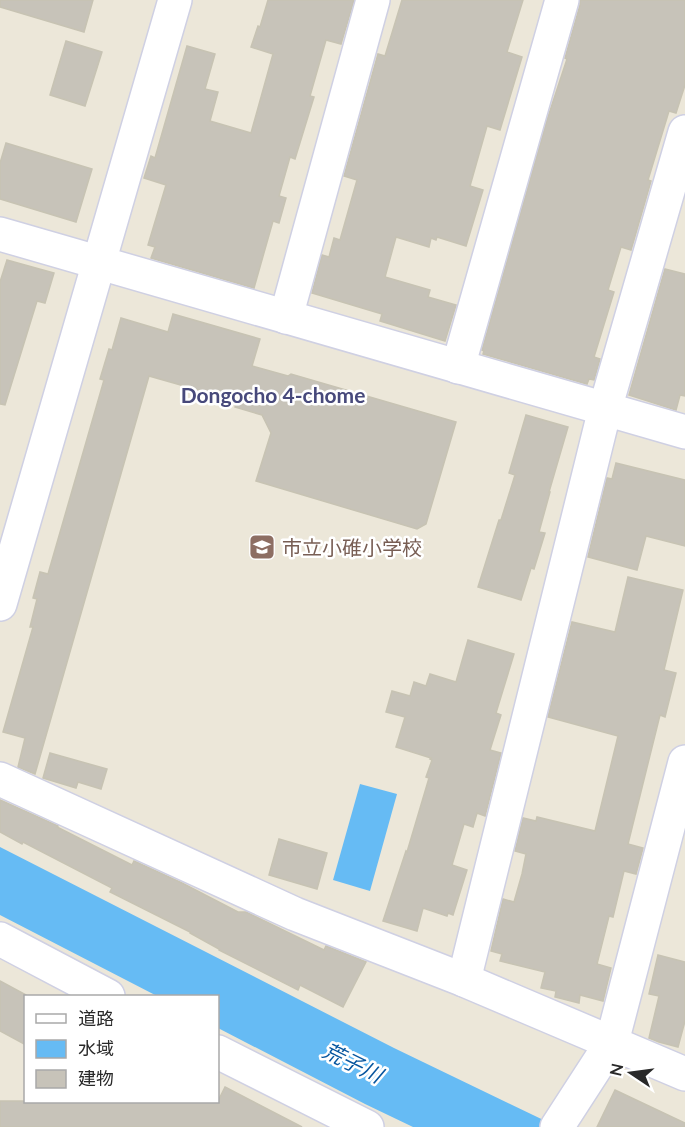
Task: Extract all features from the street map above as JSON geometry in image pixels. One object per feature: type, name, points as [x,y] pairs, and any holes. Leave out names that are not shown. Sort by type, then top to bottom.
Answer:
[{"type":"street","points":[[0,604],[175,0]]},
{"type":"street","points":[[286,316],[373,0]]},
{"type":"street","points":[[458,367],[562,0]]},
{"type":"street","points":[[464,980],[604,409],[685,132]]},
{"type":"street","points":[[0,234],[685,432]]},
{"type":"street","points":[[560,1122],[612,1042],[685,762]]},
{"type":"street","points":[[0,779],[295,914],[464,980],[685,1074]]},
{"type":"street","points":[[0,939],[106,995]]},
{"type":"street","points":[[219,1053],[367,1127]]},
{"type":"water","points":[[360,784],[397,794],[370,891],[333,880]]},
{"type":"water","name":"荒子川","points":[[0,847],[394,1048],[558,1127],[413,1127],[219,1029],[219,995],[155,995],[0,915]]},
{"type":"building","points":[[0,0],[93,0],[84,32],[0,7]]},
{"type":"building","points":[[268,0],[354,0],[341,44],[326,40],[310,96],[314,97],[295,159],[290,157],[279,196],[286,198],[279,223],[273,221],[254,288],[151,258],[155,247],[148,245],[166,185],[144,178],[151,156],[155,158],[187,46],[215,54],[205,89],[218,92],[210,121],[251,133],[273,54],[251,47]]},
{"type":"building","points":[[402,0],[523,0],[507,52],[522,57],[500,130],[487,126],[470,186],[483,190],[466,246],[437,237],[436,240],[431,238],[429,247],[396,237],[385,277],[430,290],[428,297],[456,305],[445,341],[380,321],[382,314],[312,293],[322,255],[329,257],[334,238],[340,240],[357,180],[344,176],[378,54],[385,56]]},
{"type":"building","points":[[580,0],[685,0],[685,85],[676,113],[669,111],[648,180],[651,181],[631,250],[621,247],[608,290],[614,292],[594,357],[600,359],[594,380],[589,379],[587,384],[483,354],[482,350],[547,120],[567,59],[565,58]]},
{"type":"building","points":[[66,41],[102,52],[85,106],[50,95]]},
{"type":"building","points":[[6,143],[92,169],[76,222],[0,199],[0,163]]},
{"type":"building","points":[[7,260],[54,273],[45,303],[37,301],[5,405],[0,404],[0,282]]},
{"type":"building","points":[[665,269],[685,274],[685,396],[680,395],[676,410],[629,395]]},
{"type":"building","points":[[173,314],[260,339],[252,366],[288,376],[291,374],[456,422],[426,524],[417,529],[256,481],[271,433],[262,415],[235,407],[237,401],[149,376],[35,774],[18,767],[25,738],[3,732],[33,627],[30,627],[37,599],[33,598],[40,572],[48,574],[104,380],[100,379],[109,349],[112,350],[121,318],[168,332]]},
{"type":"building","points":[[526,415],[568,427],[539,532],[545,533],[521,600],[478,587],[515,475],[509,473]]},
{"type":"building","points":[[616,463],[685,480],[685,546],[646,536],[637,570],[588,557],[607,478],[612,479]]},
{"type":"building","points":[[628,577],[683,590],[664,670],[676,673],[665,717],[660,715],[628,844],[643,848],[636,874],[624,871],[613,917],[609,916],[597,964],[611,968],[603,1001],[580,995],[579,1003],[555,997],[556,991],[541,988],[545,972],[500,961],[502,954],[491,951],[503,899],[514,902],[522,874],[526,854],[515,851],[523,818],[536,821],[537,817],[595,831],[618,736],[548,717],[572,622],[615,632]]},
{"type":"building","points":[[468,640],[514,654],[496,713],[501,715],[490,750],[501,753],[485,816],[477,813],[473,827],[464,824],[452,865],[467,870],[453,915],[448,913],[447,916],[423,908],[417,931],[383,921],[407,852],[429,778],[426,777],[432,760],[396,747],[405,717],[386,712],[392,691],[410,696],[414,682],[426,686],[430,674],[456,682]]},
{"type":"building","points":[[50,753],[107,769],[101,789],[78,782],[76,788],[43,778]]},
{"type":"building","points":[[0,800],[58,826],[132,865],[134,861],[238,912],[246,912],[324,950],[326,946],[366,962],[343,1007],[300,985],[298,990],[219,950],[190,932],[110,892],[112,888],[0,832]]},
{"type":"building","points":[[279,839],[327,853],[317,889],[269,875]]},
{"type":"building","points":[[658,955],[685,962],[685,1021],[678,1047],[649,1038],[659,996],[649,994]]},
{"type":"building","points":[[0,981],[26,995],[24,995],[24,1044],[0,1031]]},
{"type":"building","points":[[225,1087],[302,1127],[0,1127],[0,1101],[219,1103]]},
{"type":"building","points":[[615,1090],[685,1123],[685,1127],[597,1127]]},
{"type":"place","name":"市立小碓小学校","points":[[262,547]]},
{"type":"district","name":"Dongocho 4-chome","points":[[273,394]]}]
